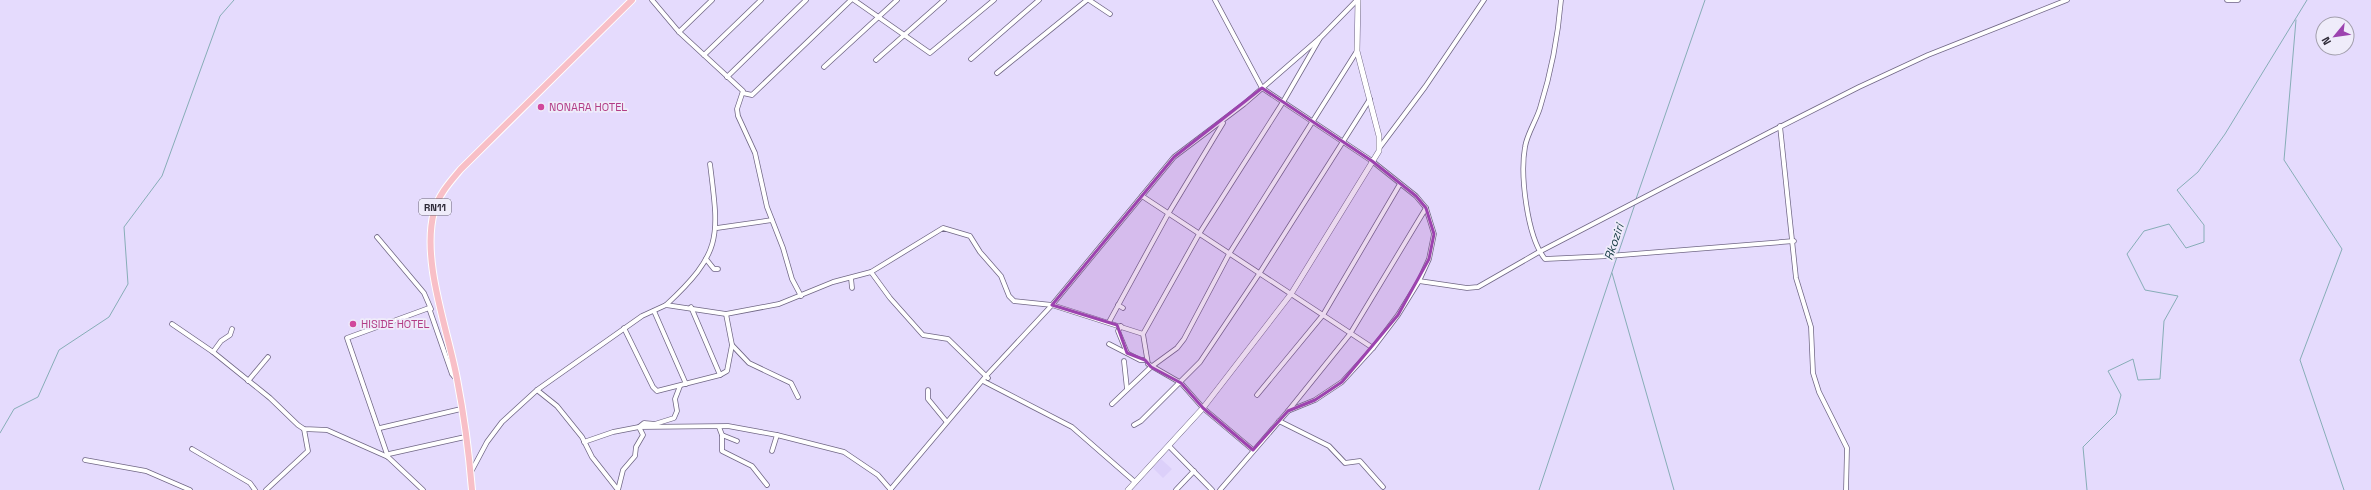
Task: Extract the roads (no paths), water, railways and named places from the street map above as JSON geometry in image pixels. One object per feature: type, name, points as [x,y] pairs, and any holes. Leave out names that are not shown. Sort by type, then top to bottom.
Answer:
[{"type":"main road","name":"RN11","points":[[472,490],[457,380],[433,271],[429,242],[434,212],[438,199],[461,169],[632,0]]},
{"type":"street","points":[[652,0],[679,32],[744,93],[752,95],[851,0]]},
{"type":"street","points":[[679,32],[712,0]]},
{"type":"street","points":[[704,55],[761,0]]},
{"type":"street","points":[[727,77],[806,0]]},
{"type":"street","points":[[854,0],[930,54],[994,0]]},
{"type":"street","points":[[824,67],[898,0]]},
{"type":"street","points":[[876,60],[944,0]]},
{"type":"street","points":[[971,59],[1039,0]]},
{"type":"street","points":[[997,73],[1088,0],[1110,14]]},
{"type":"street","points":[[1216,0],[1262,88],[1372,161],[1416,196],[1426,208],[1434,234],[1430,259],[1419,281],[1398,315],[1373,348],[1342,382],[1315,400],[1288,411]]},
{"type":"street","points":[[1357,0],[1357,51],[1379,136],[1380,147]]},
{"type":"street","points":[[584,442],[614,432],[639,427],[719,427],[777,434],[844,452],[878,475],[891,490],[946,422],[1052,305],[1174,157],[1224,121],[1321,37],[1357,0]]},
{"type":"street","points":[[1128,490],[1203,408],[1291,294],[1380,147],[1429,81],[1484,0]]},
{"type":"street","points":[[1561,0],[1553,56],[1541,105],[1525,150],[1524,162],[1529,224],[1539,252],[1548,260],[1794,241]]},
{"type":"street","points":[[1419,281],[1473,288],[1780,126],[1928,55],[2067,0]]},
{"type":"street","points":[[2227,0],[2238,0]]},
{"type":"street","points":[[1254,450],[1203,408],[1181,383],[1151,367],[1145,360],[1143,334],[1199,234],[1283,102],[1316,48],[1321,37]]},
{"type":"street","points":[[1112,404],[1151,367],[1177,348],[1184,339],[1229,254],[1357,51]]},
{"type":"street","points":[[744,93],[737,109],[738,116],[755,153],[772,220],[783,248],[792,279],[801,296]]},
{"type":"street","points":[[1134,425],[1141,421],[1181,383],[1200,362],[1259,274],[1370,99]]},
{"type":"street","points":[[1109,322],[1168,214],[1224,121]]},
{"type":"street","points":[[1780,126],[1794,241],[1797,282],[1811,327],[1812,368],[1815,383],[1847,448],[1846,490]]},
{"type":"street","points":[[470,472],[487,442],[502,422],[537,390],[624,328],[666,305],[693,280],[706,259],[714,241],[717,228],[710,164]]},
{"type":"street","points":[[1257,395],[1322,315],[1400,184]]},
{"type":"street","points":[[1142,196],[1373,348]]},
{"type":"street","points":[[1220,490],[1288,411],[1350,334],[1426,208]]},
{"type":"street","points":[[717,228],[772,220]]},
{"type":"street","points":[[666,305],[691,307],[726,314],[779,304],[833,282],[872,272],[943,228],[970,236],[980,252],[1001,276],[1012,299],[1018,302],[1052,305],[1143,334]]},
{"type":"street","points":[[378,237],[424,293],[452,374],[457,380]]},
{"type":"street","points":[[706,259],[714,269],[718,269]]},
{"type":"street","points":[[872,272],[890,298],[924,335],[948,339],[987,377]]},
{"type":"street","points":[[851,278],[852,288]]},
{"type":"street","points":[[1118,305],[1123,308]]},
{"type":"street","points":[[691,307],[720,375]]},
{"type":"street","points":[[389,455],[347,338],[427,308],[431,310]]},
{"type":"street","points":[[654,311],[686,384]]},
{"type":"street","points":[[624,328],[654,390],[657,391],[720,375],[727,371],[732,345],[726,314]]},
{"type":"street","points":[[172,324],[213,352],[304,429],[308,446],[307,454],[266,490]]},
{"type":"street","points":[[1121,326],[1118,331],[1127,353]]},
{"type":"street","points":[[213,352],[221,341],[230,335],[232,329]]},
{"type":"street","points":[[1109,344],[1140,360],[1145,360]]},
{"type":"street","points":[[732,345],[749,363],[791,383],[798,397]]},
{"type":"street","points":[[248,381],[268,357]]},
{"type":"street","points":[[1124,361],[1127,389]]},
{"type":"street","points":[[983,381],[1072,427],[1135,482]]},
{"type":"street","points":[[639,427],[644,423],[655,424],[674,418],[677,411],[675,399],[680,386]]},
{"type":"street","points":[[537,390],[557,406],[584,442],[592,457],[618,490]]},
{"type":"street","points":[[928,390],[928,399],[946,422]]},
{"type":"street","points":[[380,428],[462,409]]},
{"type":"street","points":[[1279,421],[1329,446],[1345,463],[1360,461],[1383,487]]},
{"type":"street","points":[[618,490],[623,470],[635,456],[636,447],[643,436],[639,427]]},
{"type":"street","points":[[719,427],[722,434],[722,451],[752,466],[767,485]]},
{"type":"street","points":[[304,429],[327,430],[389,455],[423,490]]},
{"type":"street","points":[[722,434],[737,441]]},
{"type":"street","points":[[772,451],[777,434]]},
{"type":"street","points":[[389,455],[465,437]]},
{"type":"street","points":[[1169,446],[1212,490]]},
{"type":"street","points":[[192,449],[250,483],[256,490]]},
{"type":"street","points":[[85,460],[146,471],[190,490]]},
{"type":"street","points":[[1176,490],[1194,471]]},
{"type":"waterway","points":[[0,433],[14,409],[38,397],[59,350],[109,317],[128,284],[124,227],[162,176],[220,16],[234,0]]},
{"type":"waterway","name":"Rkoziri","points":[[1636,199],[1705,0]]},
{"type":"waterway","points":[[2087,490],[2083,447],[2116,414],[2121,395],[2108,371],[2133,359],[2138,380],[2160,379],[2164,321],[2178,296],[2145,290],[2127,254],[2144,231],[2169,224],[2186,248],[2204,242],[2204,225],[2177,190],[2198,172],[2225,134],[2307,0]]},
{"type":"waterway","points":[[2296,20],[2284,160],[2342,249],[2300,360],[2344,490]]},
{"type":"waterway","name":"Rkoziri","points":[[1618,254],[1635,204]]},
{"type":"waterway","name":"Rkoziri","points":[[1539,490],[1617,257]]},
{"type":"waterway","points":[[1612,273],[1674,490]]},
{"type":"place","name":"NONARA HOTEL","points":[[541,107]]},
{"type":"place","name":"HISIDE HOTEL","points":[[353,324]]}]
